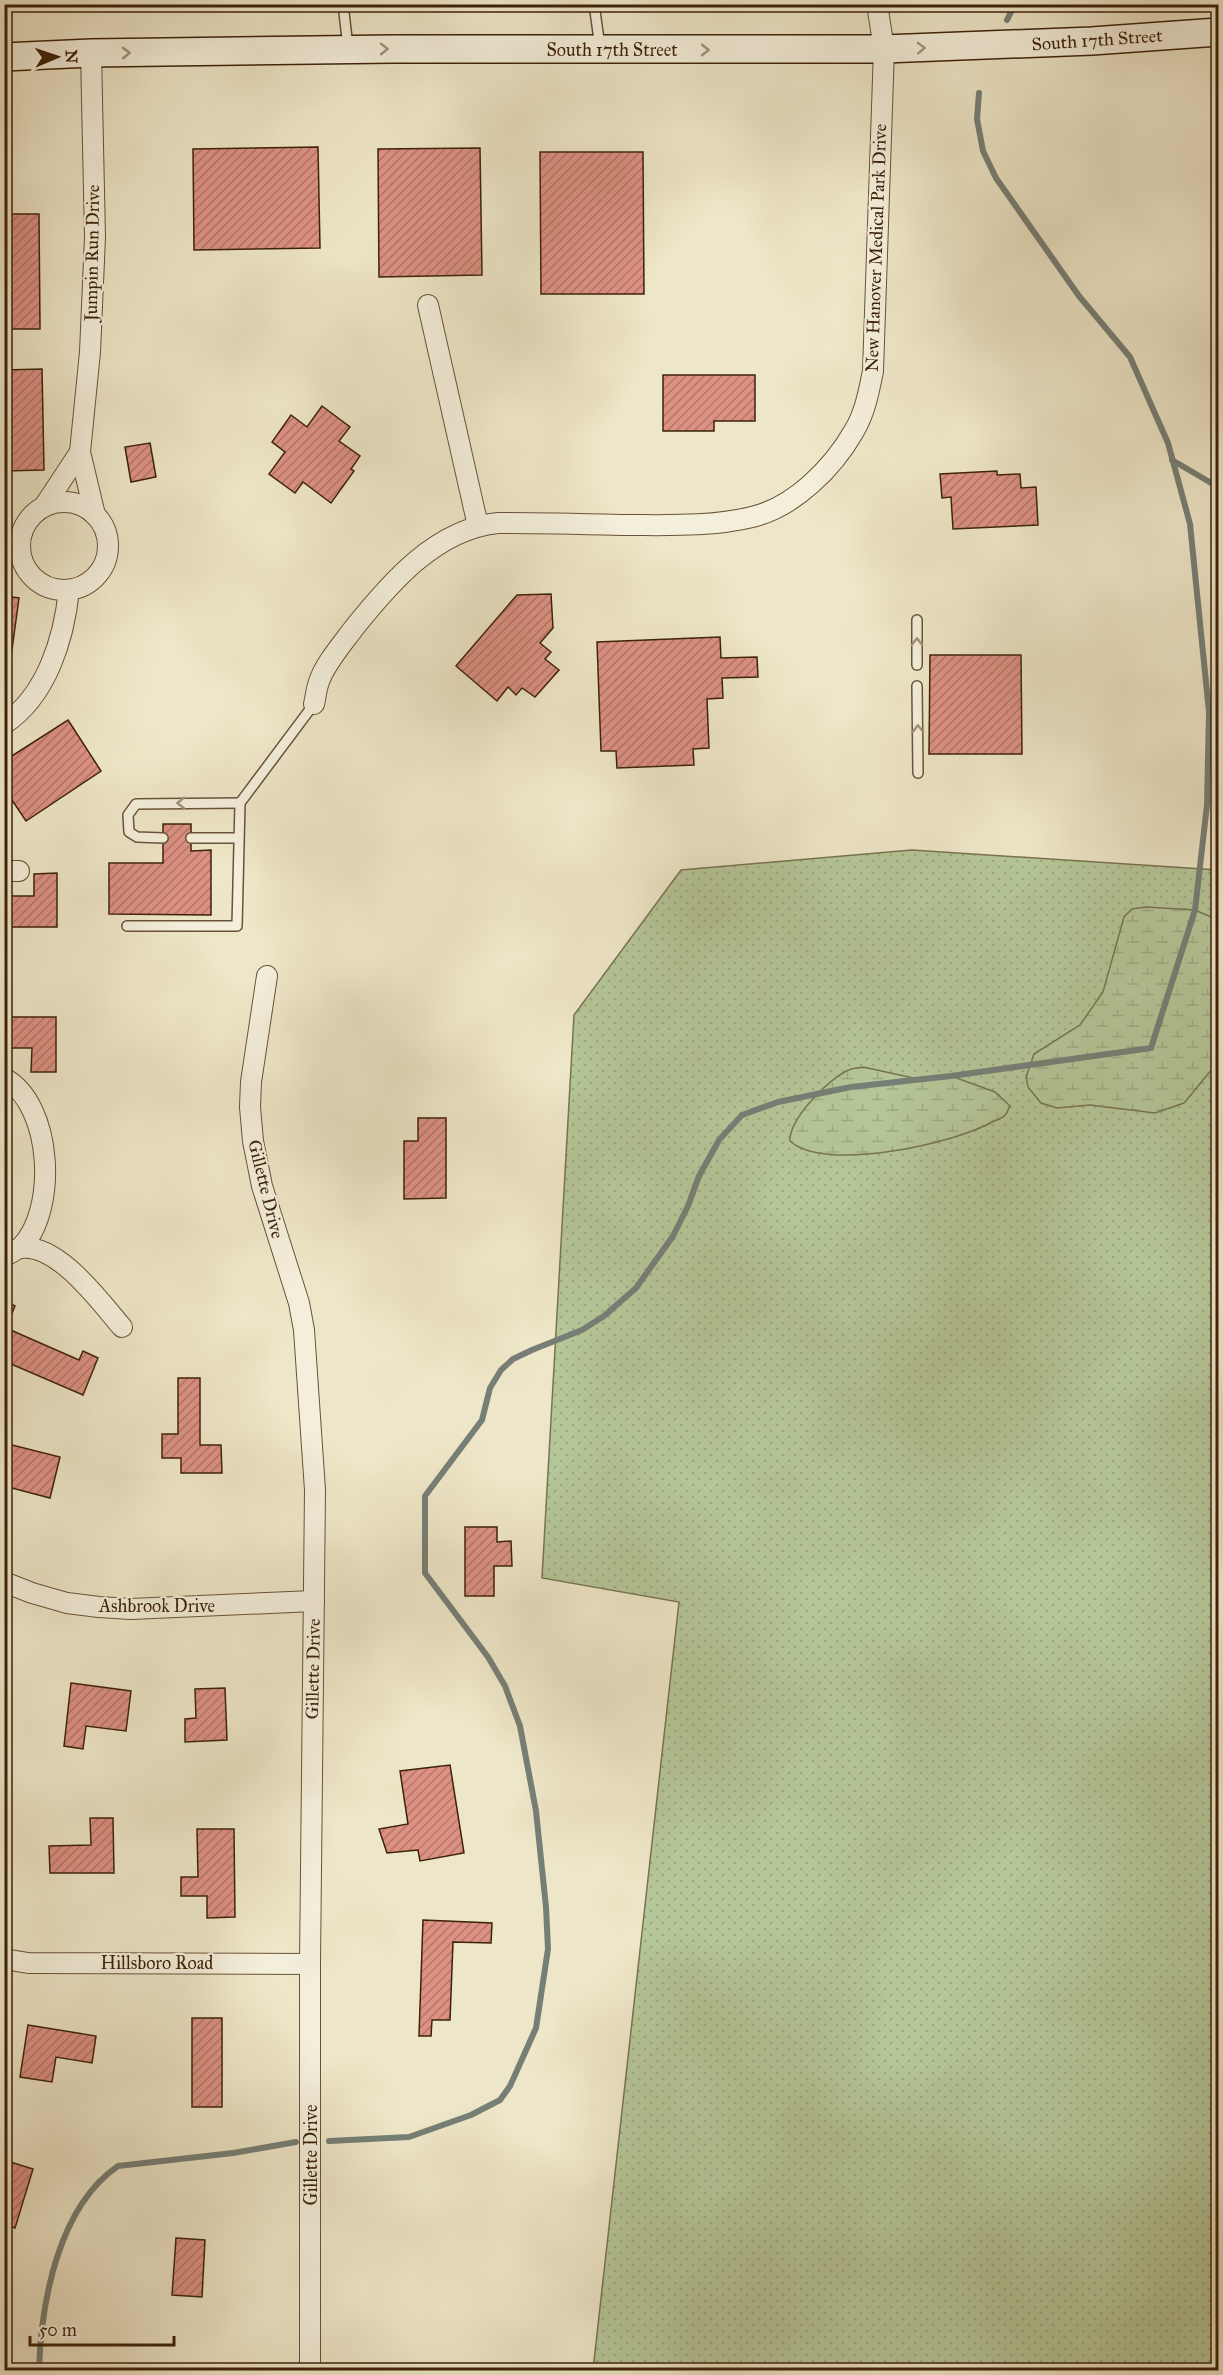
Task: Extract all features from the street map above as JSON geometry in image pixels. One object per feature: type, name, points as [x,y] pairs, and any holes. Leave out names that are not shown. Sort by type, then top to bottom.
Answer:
[{"type":"main road","name":"South 17th Street","points":[[4,57],[91,53],[348,50],[884,49],[1092,41],[1218,32]]},
{"type":"street","name":"New Hanover Medical Park Drive","points":[[314,704],[319,681],[343,643],[382,593],[402,572],[425,554],[458,535],[478,526],[498,523],[680,525],[753,517],[787,501],[817,477],[838,455],[855,430],[867,400],[873,371],[884,49],[877,4]]},
{"type":"street","name":"Jumpin Run Drive","points":[[69,590],[91,581],[105,563],[108,552],[105,528],[95,515],[80,452],[90,352],[94,248],[91,53]]},
{"type":"street","points":[[428,305],[478,526]]},
{"type":"street","name":"Jumpin Run Drive","points":[[4,533],[24,526],[29,518],[45,505],[80,452]]},
{"type":"street","points":[[45,505],[58,501],[70,501],[81,504],[95,515]]},
{"type":"street","points":[[4,724],[16,716],[32,699],[41,683],[60,639],[69,590],[46,587],[28,572],[19,551],[24,526]]},
{"type":"street","points":[[4,564],[28,572]]},
{"type":"street","name":"Gillette Drive","points":[[267,976],[251,1082],[250,1107],[253,1141],[262,1186],[298,1303],[304,1330],[315,1490],[310,1964],[310,2370]]},
{"type":"street","points":[[4,1077],[16,1084],[32,1107],[43,1143],[44,1180],[41,1206],[32,1234],[12,1252]]},
{"type":"street","points":[[12,1252],[37,1250],[59,1261],[81,1278],[122,1327]]},
{"type":"street","name":"Ashbrook Drive","points":[[4,1582],[67,1603],[99,1607],[131,1609],[314,1602]]},
{"type":"street","name":"Hillsboro Road","points":[[4,1959],[28,1963],[310,1964]]},
{"type":"lane","points":[[343,4],[348,50]]},
{"type":"lane","points":[[594,4],[601,50]]},
{"type":"lane","points":[[917,620],[917,665]]},
{"type":"lane","points":[[917,686],[918,773]]},
{"type":"lane","points":[[127,927],[237,926],[237,838],[240,803],[314,704]]},
{"type":"lane","points":[[163,838],[138,837],[129,832],[128,815],[136,804],[240,803]]},
{"type":"lane","points":[[191,838],[237,838]]},
{"type":"green space","points":[[912,850],[1218,870],[1218,2370],[593,2370],[679,1602],[542,1578],[574,1015],[681,870]]},
{"type":"green space","points":[[1146,907],[1195,910],[1218,920],[1218,1062],[1184,1103],[1155,1113],[1090,1105],[1057,1108],[1041,1103],[1028,1087],[1026,1077],[1034,1054],[1080,1025],[1103,992],[1124,917],[1132,909]]},
{"type":"green space","points":[[863,1067],[918,1079],[951,1076],[995,1092],[1010,1106],[1004,1116],[976,1129],[951,1138],[891,1151],[860,1155],[831,1154],[807,1150],[790,1141],[796,1122],[821,1090],[841,1074]]},
{"type":"building","points":[[318,147],[320,248],[194,250],[193,149]]},
{"type":"building","points":[[480,148],[482,275],[379,277],[378,149]]},
{"type":"building","points":[[540,152],[643,152],[644,294],[541,294]]},
{"type":"building","points":[[4,214],[39,214],[40,329],[4,329]]},
{"type":"building","points":[[42,369],[44,470],[4,471],[4,370]]},
{"type":"building","points":[[663,375],[755,375],[755,421],[714,421],[714,431],[663,431]]},
{"type":"building","points":[[322,406],[350,427],[339,441],[360,456],[351,469],[354,471],[331,503],[303,482],[295,493],[269,474],[285,452],[272,442],[291,415],[307,427]]},
{"type":"building","points":[[150,443],[156,477],[131,482],[125,447]]},
{"type":"building","points":[[997,471],[997,475],[1020,474],[1021,488],[1036,487],[1038,525],[953,529],[951,497],[942,498],[940,474]]},
{"type":"building","points":[[551,594],[553,628],[540,643],[551,652],[545,659],[559,670],[535,697],[522,688],[516,695],[508,687],[497,701],[456,666],[517,595]]},
{"type":"building","points":[[4,596],[19,598],[6,694],[4,694]]},
{"type":"building","points":[[720,637],[721,658],[757,657],[758,677],[722,678],[723,698],[707,699],[709,748],[693,749],[694,765],[617,768],[616,751],[601,751],[597,642]]},
{"type":"building","points":[[930,655],[1021,655],[1022,754],[929,754]]},
{"type":"building","points":[[68,720],[101,771],[26,821],[4,788],[4,761]]},
{"type":"building","points":[[163,824],[191,824],[191,851],[211,850],[211,915],[109,914],[109,863],[163,863]]},
{"type":"building","points":[[57,873],[57,927],[4,927],[4,896],[34,896],[34,874]]},
{"type":"building","points":[[4,1017],[56,1017],[56,1072],[31,1072],[32,1048],[4,1048]]},
{"type":"building","points":[[418,1118],[446,1118],[446,1198],[404,1199],[404,1141],[418,1141]]},
{"type":"building","points":[[4,1301],[15,1306],[6,1328],[79,1360],[83,1351],[98,1358],[83,1395],[4,1361]]},
{"type":"building","points":[[178,1378],[200,1378],[200,1445],[221,1445],[222,1473],[181,1473],[181,1458],[162,1458],[162,1434],[178,1434]]},
{"type":"building","points":[[4,1443],[60,1457],[50,1498],[4,1486]]},
{"type":"building","points":[[465,1527],[497,1527],[497,1542],[511,1541],[512,1566],[494,1566],[494,1596],[465,1596]]},
{"type":"building","points":[[71,1683],[131,1691],[126,1731],[86,1726],[83,1749],[64,1746]]},
{"type":"building","points":[[225,1688],[227,1740],[185,1742],[185,1719],[196,1718],[195,1689]]},
{"type":"building","points":[[450,1765],[464,1853],[420,1861],[418,1850],[387,1853],[379,1829],[408,1824],[400,1771]]},
{"type":"building","points":[[90,1818],[113,1818],[114,1873],[50,1873],[49,1846],[91,1845]]},
{"type":"building","points":[[197,1829],[234,1829],[235,1917],[207,1918],[207,1896],[181,1896],[181,1877],[198,1877]]},
{"type":"building","points":[[423,1920],[492,1923],[491,1943],[453,1942],[450,2020],[432,2020],[431,2036],[419,2036]]},
{"type":"building","points":[[192,2018],[222,2018],[222,2107],[192,2107]]},
{"type":"building","points":[[28,2025],[96,2036],[92,2063],[56,2057],[52,2082],[20,2077]]},
{"type":"building","points":[[4,2160],[33,2169],[15,2228],[4,2224]]},
{"type":"building","points":[[176,2238],[205,2240],[202,2297],[172,2295]]},
{"type":"waterway","points":[[1007,20],[1015,4]]},
{"type":"waterway","points":[[329,2141],[409,2137],[471,2115],[500,2100],[510,2086],[536,2028],[548,1949],[546,1907],[536,1811],[520,1726],[505,1686],[488,1657],[425,1573],[425,1496],[482,1420],[490,1388],[501,1370],[513,1359],[582,1330],[604,1316],[636,1288],[673,1236],[688,1206],[699,1176],[719,1140],[742,1115],[778,1102],[851,1087],[951,1076],[1151,1048],[1195,910],[1207,805],[1209,712],[1190,524],[1168,443],[1130,357],[1079,296],[996,178],[983,151],[977,119],[979,93]]},
{"type":"waterway","points":[[1172,460],[1218,487]]},
{"type":"waterway","points":[[39,2370],[44,2316],[57,2258],[67,2231],[97,2184],[118,2166],[233,2153],[296,2142]]}]
